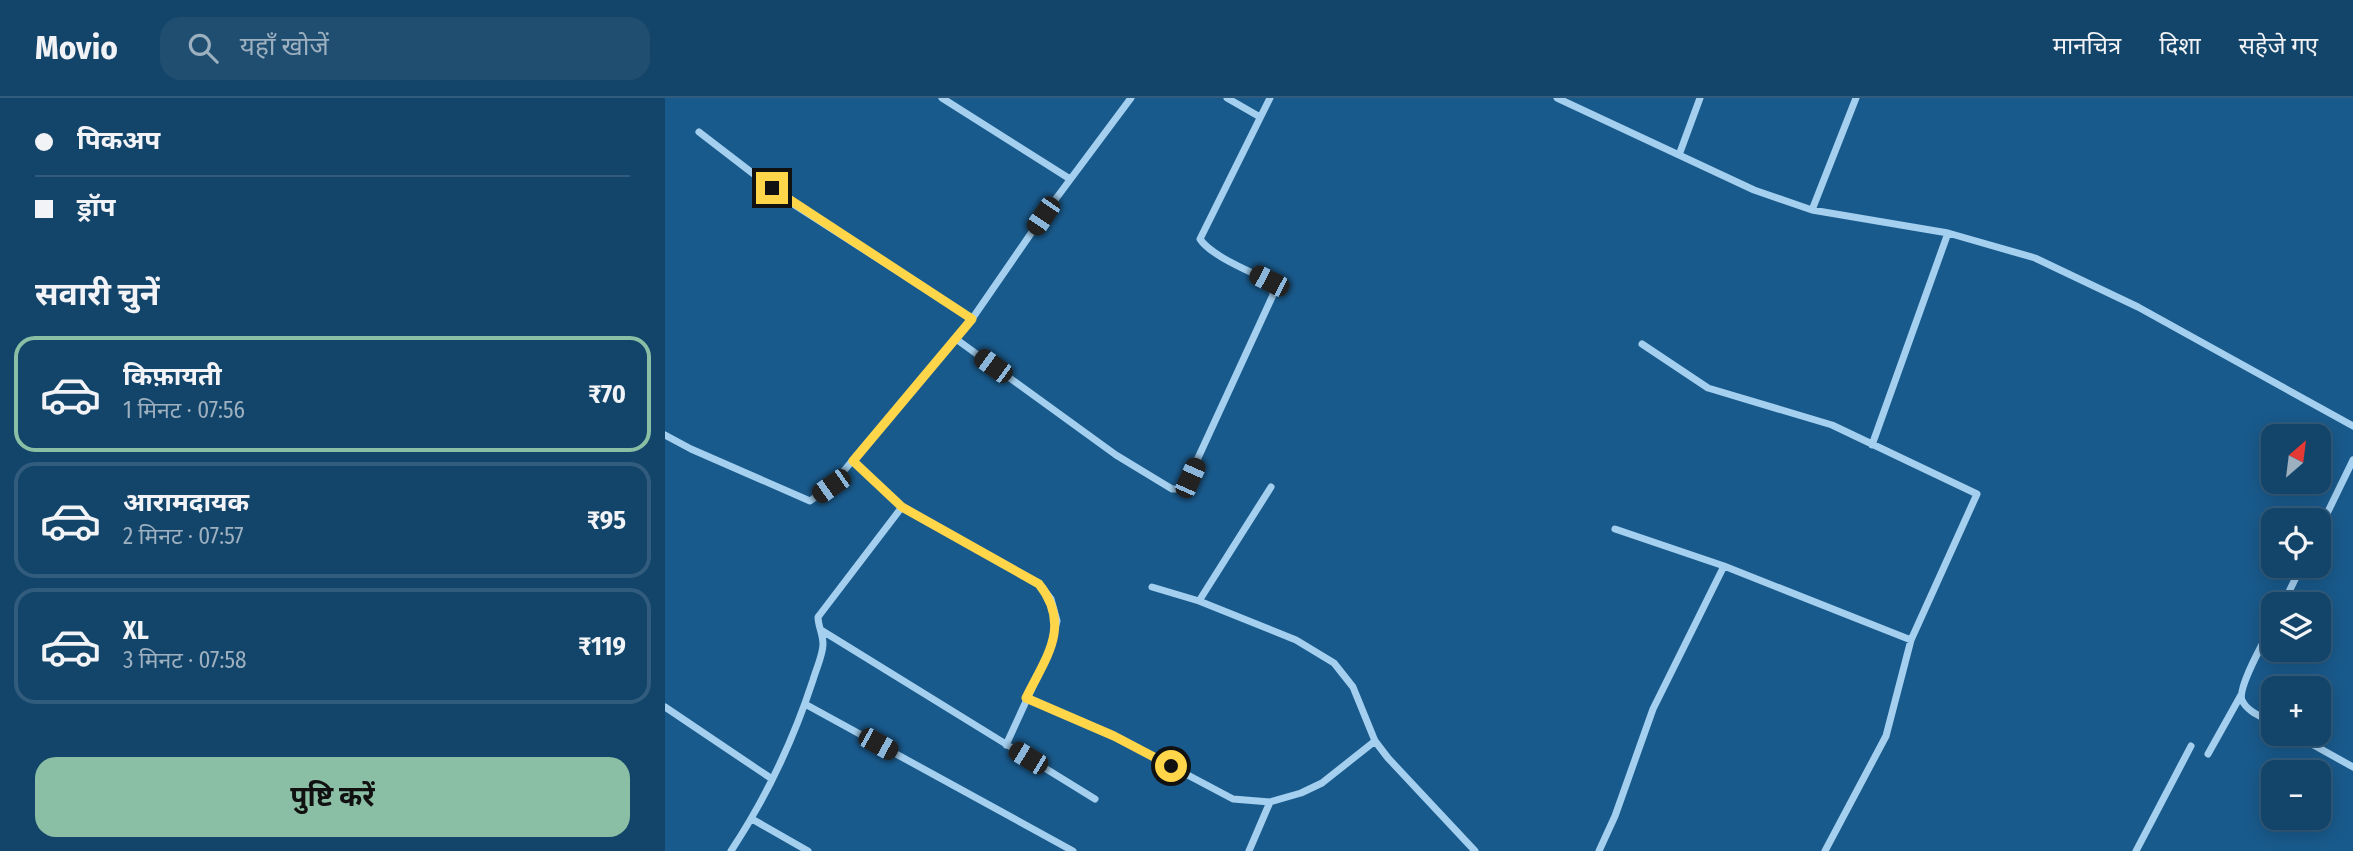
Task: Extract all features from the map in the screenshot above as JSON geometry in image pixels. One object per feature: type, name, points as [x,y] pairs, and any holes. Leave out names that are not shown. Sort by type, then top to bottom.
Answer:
[{"type":"street","points":[[942,98],[1070,179]]},
{"type":"street","points":[[665,435],[810,501],[831,486],[972,319],[1070,179],[1131,98]]},
{"type":"street","points":[[1227,98],[1260,117]]},
{"type":"street","points":[[956,339],[1116,455],[1172,489],[1179,489],[1186,484],[1273,295],[1273,286],[1269,281],[1217,254],[1204,246],[1200,239],[1270,98]]},
{"type":"street","points":[[1557,98],[1754,190],[1812,210],[1948,233],[2035,258],[2138,307],[2353,426]]},
{"type":"street","points":[[1679,156],[1700,98]]},
{"type":"street","points":[[1812,210],[1856,98]]},
{"type":"street","points":[[699,132],[790,202],[972,319]]},
{"type":"street","points":[[1873,444],[1948,233]]},
{"type":"street","points":[[1642,344],[1708,388],[1832,425],[1977,494],[1912,640],[1887,736],[1825,851]]},
{"type":"street","points":[[2330,508],[2353,460]]},
{"type":"street","points":[[853,461],[902,507],[1039,584],[1051,599],[1057,621],[1050,649],[1006,745]]},
{"type":"street","points":[[1199,601],[1271,487]]},
{"type":"street","points":[[731,851],[752,819],[805,704],[823,644],[818,617],[902,507]]},
{"type":"street","points":[[1615,529],[1724,566],[1912,640]]},
{"type":"street","points":[[1599,851],[1615,816],[1653,709],[1724,566]]},
{"type":"street","points":[[1152,587],[1199,601],[1296,640],[1334,663],[1353,687],[1375,741],[1475,851]]},
{"type":"street","points":[[820,630],[1095,799]]},
{"type":"street","points":[[2208,754],[2241,695],[2261,648]]},
{"type":"street","points":[[2241,695],[2243,703],[2261,716]]},
{"type":"street","points":[[1026,698],[1114,736],[1233,799],[1270,802],[1301,793],[1322,783],[1375,741]]},
{"type":"street","points":[[805,704],[1073,851]]},
{"type":"street","points":[[665,707],[772,779]]},
{"type":"street","points":[[2136,851],[2191,746]]},
{"type":"street","points":[[2315,746],[2353,767]]},
{"type":"street","points":[[1249,851],[1270,802]]},
{"type":"street","points":[[752,819],[808,851]]},
{"type":"route","points":[[772,188],[972,319],[853,461],[902,507],[1039,584],[1051,599],[1057,621],[1050,649],[1026,698],[1114,736],[1171,766]]}]
